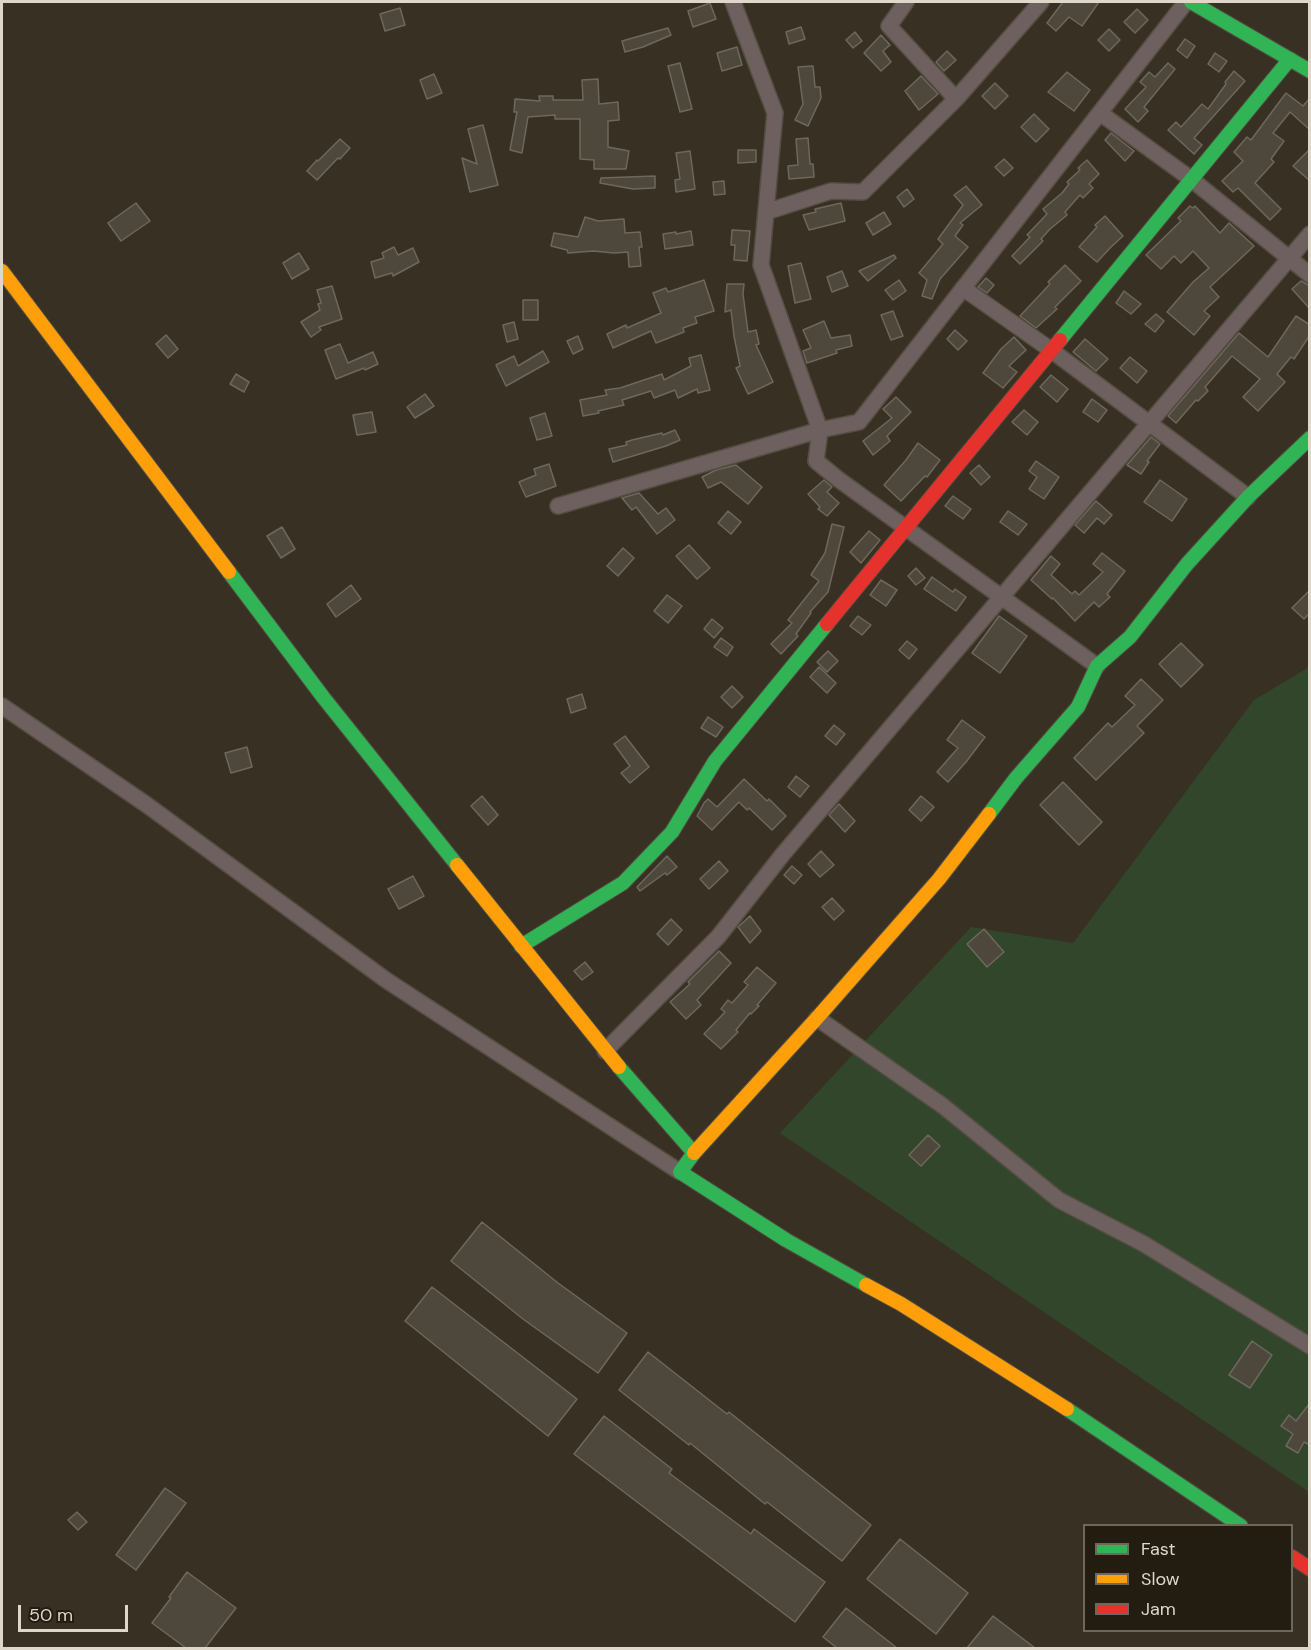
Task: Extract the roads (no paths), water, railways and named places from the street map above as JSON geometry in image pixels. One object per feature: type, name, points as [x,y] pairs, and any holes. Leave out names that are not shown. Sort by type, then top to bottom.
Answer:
[{"type":"street","points":[[733,2],[775,113],[761,265],[820,430],[816,461],[1097,666]]},
{"type":"street","points":[[906,2],[889,26],[956,99]]},
{"type":"street","points":[[766,212],[831,191],[863,192],[956,99],[1041,2]]},
{"type":"street","points":[[558,506],[820,430],[859,422],[1186,2]]},
{"type":"street","points":[[1191,2],[1310,71]]},
{"type":"street","points":[[521,946],[623,883],[672,832],[715,761],[1290,59]]},
{"type":"street","points":[[1100,113],[1191,179],[1310,275]]},
{"type":"street","points":[[605,1051],[718,937],[783,854],[1310,234]]},
{"type":"street","points":[[2,271],[323,697],[605,1051],[694,1153]]},
{"type":"street","points":[[963,288],[1051,350],[1248,497]]},
{"type":"street","points":[[681,1172],[694,1153],[939,879],[1016,778],[1078,707],[1097,666],[1130,637],[1187,564],[1248,497],[1310,438]]},
{"type":"street","points":[[2,706],[147,805],[386,980],[786,1240],[901,1304],[1050,1397],[1238,1524]]},
{"type":"street","points":[[817,1018],[943,1106],[1059,1200],[1144,1244],[1310,1346]]},
{"type":"street","points":[[1293,1558],[1310,1569]]}]
